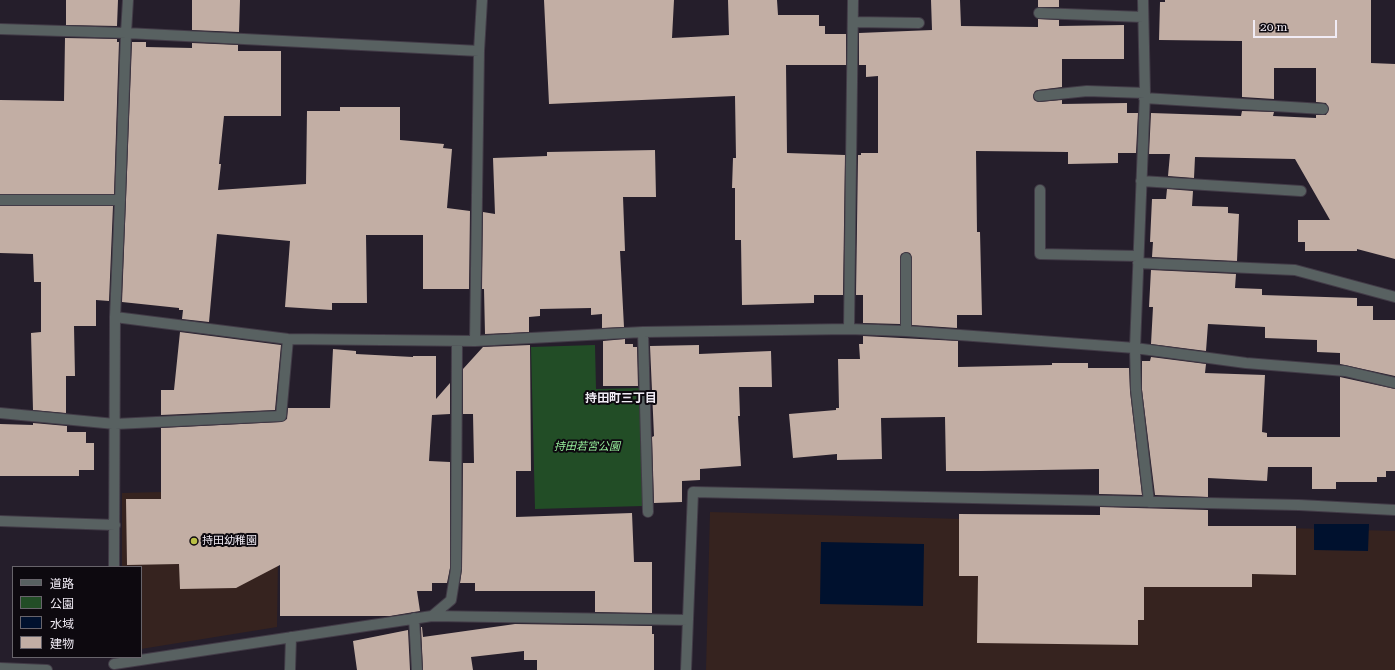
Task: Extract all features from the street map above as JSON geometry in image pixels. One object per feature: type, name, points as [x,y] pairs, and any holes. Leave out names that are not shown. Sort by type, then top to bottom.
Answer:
[{"type":"street","points":[[114,566],[115,317],[128,0]]},
{"type":"street","points":[[475,341],[479,50],[482,0]]},
{"type":"street","points":[[849,330],[853,0]]},
{"type":"street","points":[[1143,0],[1144,96],[1134,348],[1136,390],[1149,502]]},
{"type":"street","points":[[1039,13],[1143,17]]},
{"type":"street","points":[[853,22],[919,23]]},
{"type":"street","points":[[0,29],[126,33],[479,50]]},
{"type":"street","points":[[1039,96],[1087,91],[1323,109]]},
{"type":"street","points":[[1141,181],[1301,191]]},
{"type":"street","points":[[1040,190],[1040,254],[1295,270],[1395,297]]},
{"type":"street","points":[[0,200],[120,200]]},
{"type":"street","points":[[906,258],[906,331]]},
{"type":"street","points":[[115,317],[288,339],[475,341],[643,332],[849,330],[906,331],[1134,348],[1246,363],[1345,371],[1395,384]]},
{"type":"street","points":[[643,332],[648,512]]},
{"type":"street","points":[[0,413],[115,424],[281,416],[288,339]]},
{"type":"street","points":[[432,616],[451,600],[456,569],[456,341]]},
{"type":"street","points":[[686,670],[693,492],[1149,502],[1395,510]]},
{"type":"street","points":[[0,520],[115,525]]},
{"type":"street","points":[[114,664],[432,616],[688,620]]},
{"type":"street","points":[[414,618],[417,670]]},
{"type":"street","points":[[290,670],[291,637]]},
{"type":"street","points":[[0,668],[47,670]]},
{"type":"shaded area","points":[[279,489],[277,627],[142,649],[142,566],[122,566],[122,493]]},
{"type":"shaded area","points":[[710,512],[1395,531],[1395,670],[706,670]]},
{"type":"green space","name":"持田若宮公園","points":[[595,345],[596,389],[640,388],[643,506],[535,509],[531,347]]},
{"type":"water","points":[[1314,524],[1369,524],[1368,551],[1314,550]]},
{"type":"water","points":[[821,542],[924,544],[923,606],[820,604]]},
{"type":"building","points":[[66,0],[118,0],[117,26],[66,25]]},
{"type":"building","points":[[192,0],[240,0],[239,32],[192,30]]},
{"type":"building","points":[[544,0],[674,0],[672,38],[729,35],[728,0],[777,0],[778,15],[819,15],[819,26],[825,26],[825,34],[846,34],[846,65],[786,65],[787,153],[845,155],[843,295],[814,295],[814,303],[742,305],[741,240],[735,240],[735,188],[732,188],[733,158],[736,158],[735,96],[549,104]]},
{"type":"building","points":[[931,0],[960,0],[961,26],[1038,27],[1038,19],[1059,20],[1059,26],[1124,25],[1124,59],[1062,59],[1062,87],[1038,90],[1035,91],[1033,96],[1034,100],[1039,102],[1062,100],[1062,104],[1127,103],[1127,113],[1138,113],[1136,153],[1118,153],[1118,163],[1068,164],[1068,152],[976,151],[977,232],[980,232],[982,315],[957,315],[957,328],[912,325],[912,258],[910,253],[906,252],[901,254],[900,258],[900,324],[863,323],[863,295],[856,295],[858,155],[861,155],[861,153],[878,153],[878,76],[866,77],[866,65],[859,65],[859,33],[932,30]]},
{"type":"building","points":[[1038,0],[1059,0],[1059,7],[1038,7]]},
{"type":"building","points":[[1165,0],[1371,0],[1371,63],[1395,64],[1395,259],[1357,249],[1357,251],[1305,251],[1305,242],[1298,242],[1298,220],[1330,220],[1295,159],[1195,157],[1194,178],[1168,176],[1170,154],[1149,154],[1151,113],[1241,116],[1242,111],[1274,112],[1273,116],[1316,118],[1316,115],[1326,115],[1329,109],[1326,103],[1316,102],[1316,68],[1274,68],[1274,99],[1242,97],[1242,41],[1159,40],[1160,2],[1165,2]]},
{"type":"building","points":[[65,38],[117,39],[117,42],[119,42],[114,194],[0,194],[0,100],[64,101]]},
{"type":"building","points":[[132,42],[146,42],[146,47],[192,48],[192,43],[238,45],[238,51],[281,51],[281,116],[224,116],[218,190],[306,184],[307,111],[340,111],[340,107],[400,107],[400,140],[444,144],[443,148],[452,149],[447,208],[470,211],[469,289],[423,289],[423,235],[366,235],[367,303],[332,303],[332,310],[285,307],[290,241],[217,234],[209,322],[182,319],[183,310],[179,310],[179,308],[122,302]]},
{"type":"building","points":[[655,150],[656,197],[623,197],[625,251],[620,251],[624,327],[602,328],[602,314],[591,315],[591,308],[540,309],[540,316],[529,317],[529,332],[485,334],[484,289],[482,289],[483,212],[495,214],[493,158],[547,156],[547,152]]},
{"type":"building","points":[[1167,189],[1193,191],[1192,206],[1228,207],[1228,213],[1239,214],[1237,261],[1152,257],[1153,242],[1150,242],[1152,199],[1166,199]]},
{"type":"building","points":[[0,206],[113,206],[109,301],[96,300],[96,326],[74,326],[75,376],[66,376],[66,413],[33,410],[31,333],[41,332],[41,282],[34,282],[33,254],[0,253]]},
{"type":"building","points":[[1151,270],[1236,274],[1235,288],[1262,289],[1262,295],[1357,298],[1357,306],[1373,306],[1373,320],[1395,320],[1395,376],[1340,364],[1340,353],[1317,352],[1317,340],[1265,338],[1265,327],[1208,324],[1206,351],[1151,344],[1153,307],[1149,307]]},
{"type":"building","points":[[180,332],[281,345],[275,410],[161,415],[161,390],[174,390]]},
{"type":"building","points":[[863,336],[958,341],[958,367],[1088,363],[1088,368],[1129,368],[1130,391],[1142,495],[1099,494],[1099,469],[946,471],[945,417],[881,418],[882,459],[837,460],[837,454],[793,458],[789,414],[836,410],[836,408],[839,408],[838,359],[860,359],[859,344],[863,344]]},
{"type":"building","points":[[625,339],[625,344],[633,344],[633,347],[637,347],[638,386],[603,386],[603,341]]},
{"type":"building","points":[[530,345],[531,471],[516,471],[516,517],[632,513],[634,562],[652,562],[652,613],[595,612],[595,591],[475,591],[475,583],[460,583],[462,569],[463,463],[474,463],[473,414],[463,414],[463,369],[483,347]]},
{"type":"building","points":[[699,345],[699,354],[771,351],[772,387],[739,387],[740,416],[738,416],[741,466],[700,469],[700,480],[682,481],[682,502],[654,503],[652,437],[654,436],[650,346]]},
{"type":"building","points":[[333,349],[356,351],[356,354],[413,357],[436,356],[436,399],[450,383],[450,414],[432,415],[429,461],[450,462],[450,568],[447,583],[432,583],[432,591],[417,591],[420,611],[390,616],[280,616],[280,565],[236,588],[180,589],[179,564],[127,565],[126,499],[161,499],[161,428],[281,422],[287,419],[288,408],[330,408]]},
{"type":"building","points":[[1151,357],[1206,364],[1205,373],[1265,375],[1262,432],[1267,433],[1267,437],[1340,437],[1340,377],[1395,389],[1395,471],[1386,471],[1386,477],[1377,477],[1377,482],[1336,482],[1336,489],[1312,489],[1312,467],[1268,467],[1267,481],[1208,478],[1208,497],[1155,495],[1142,390],[1142,361],[1150,361]]},
{"type":"building","points":[[33,423],[67,426],[67,432],[86,432],[86,443],[94,443],[94,470],[79,470],[79,476],[0,476],[0,424],[33,425]]},
{"type":"building","points":[[1100,507],[1208,510],[1208,526],[1296,526],[1296,575],[1252,574],[1252,587],[1144,587],[1144,620],[1138,620],[1138,645],[977,643],[978,576],[959,576],[959,514],[1100,515]]},
{"type":"building","points":[[515,624],[652,626],[652,634],[654,634],[654,670],[537,670],[537,660],[524,660],[524,651],[471,657],[473,670],[423,670],[421,627],[423,637]]},
{"type":"building","points":[[408,630],[410,670],[357,670],[353,641]]},
{"type":"place","name":"持田幼稚園","points":[[194,541]]},
{"type":"district","name":"持田町三丁目","points":[[621,398]]}]
